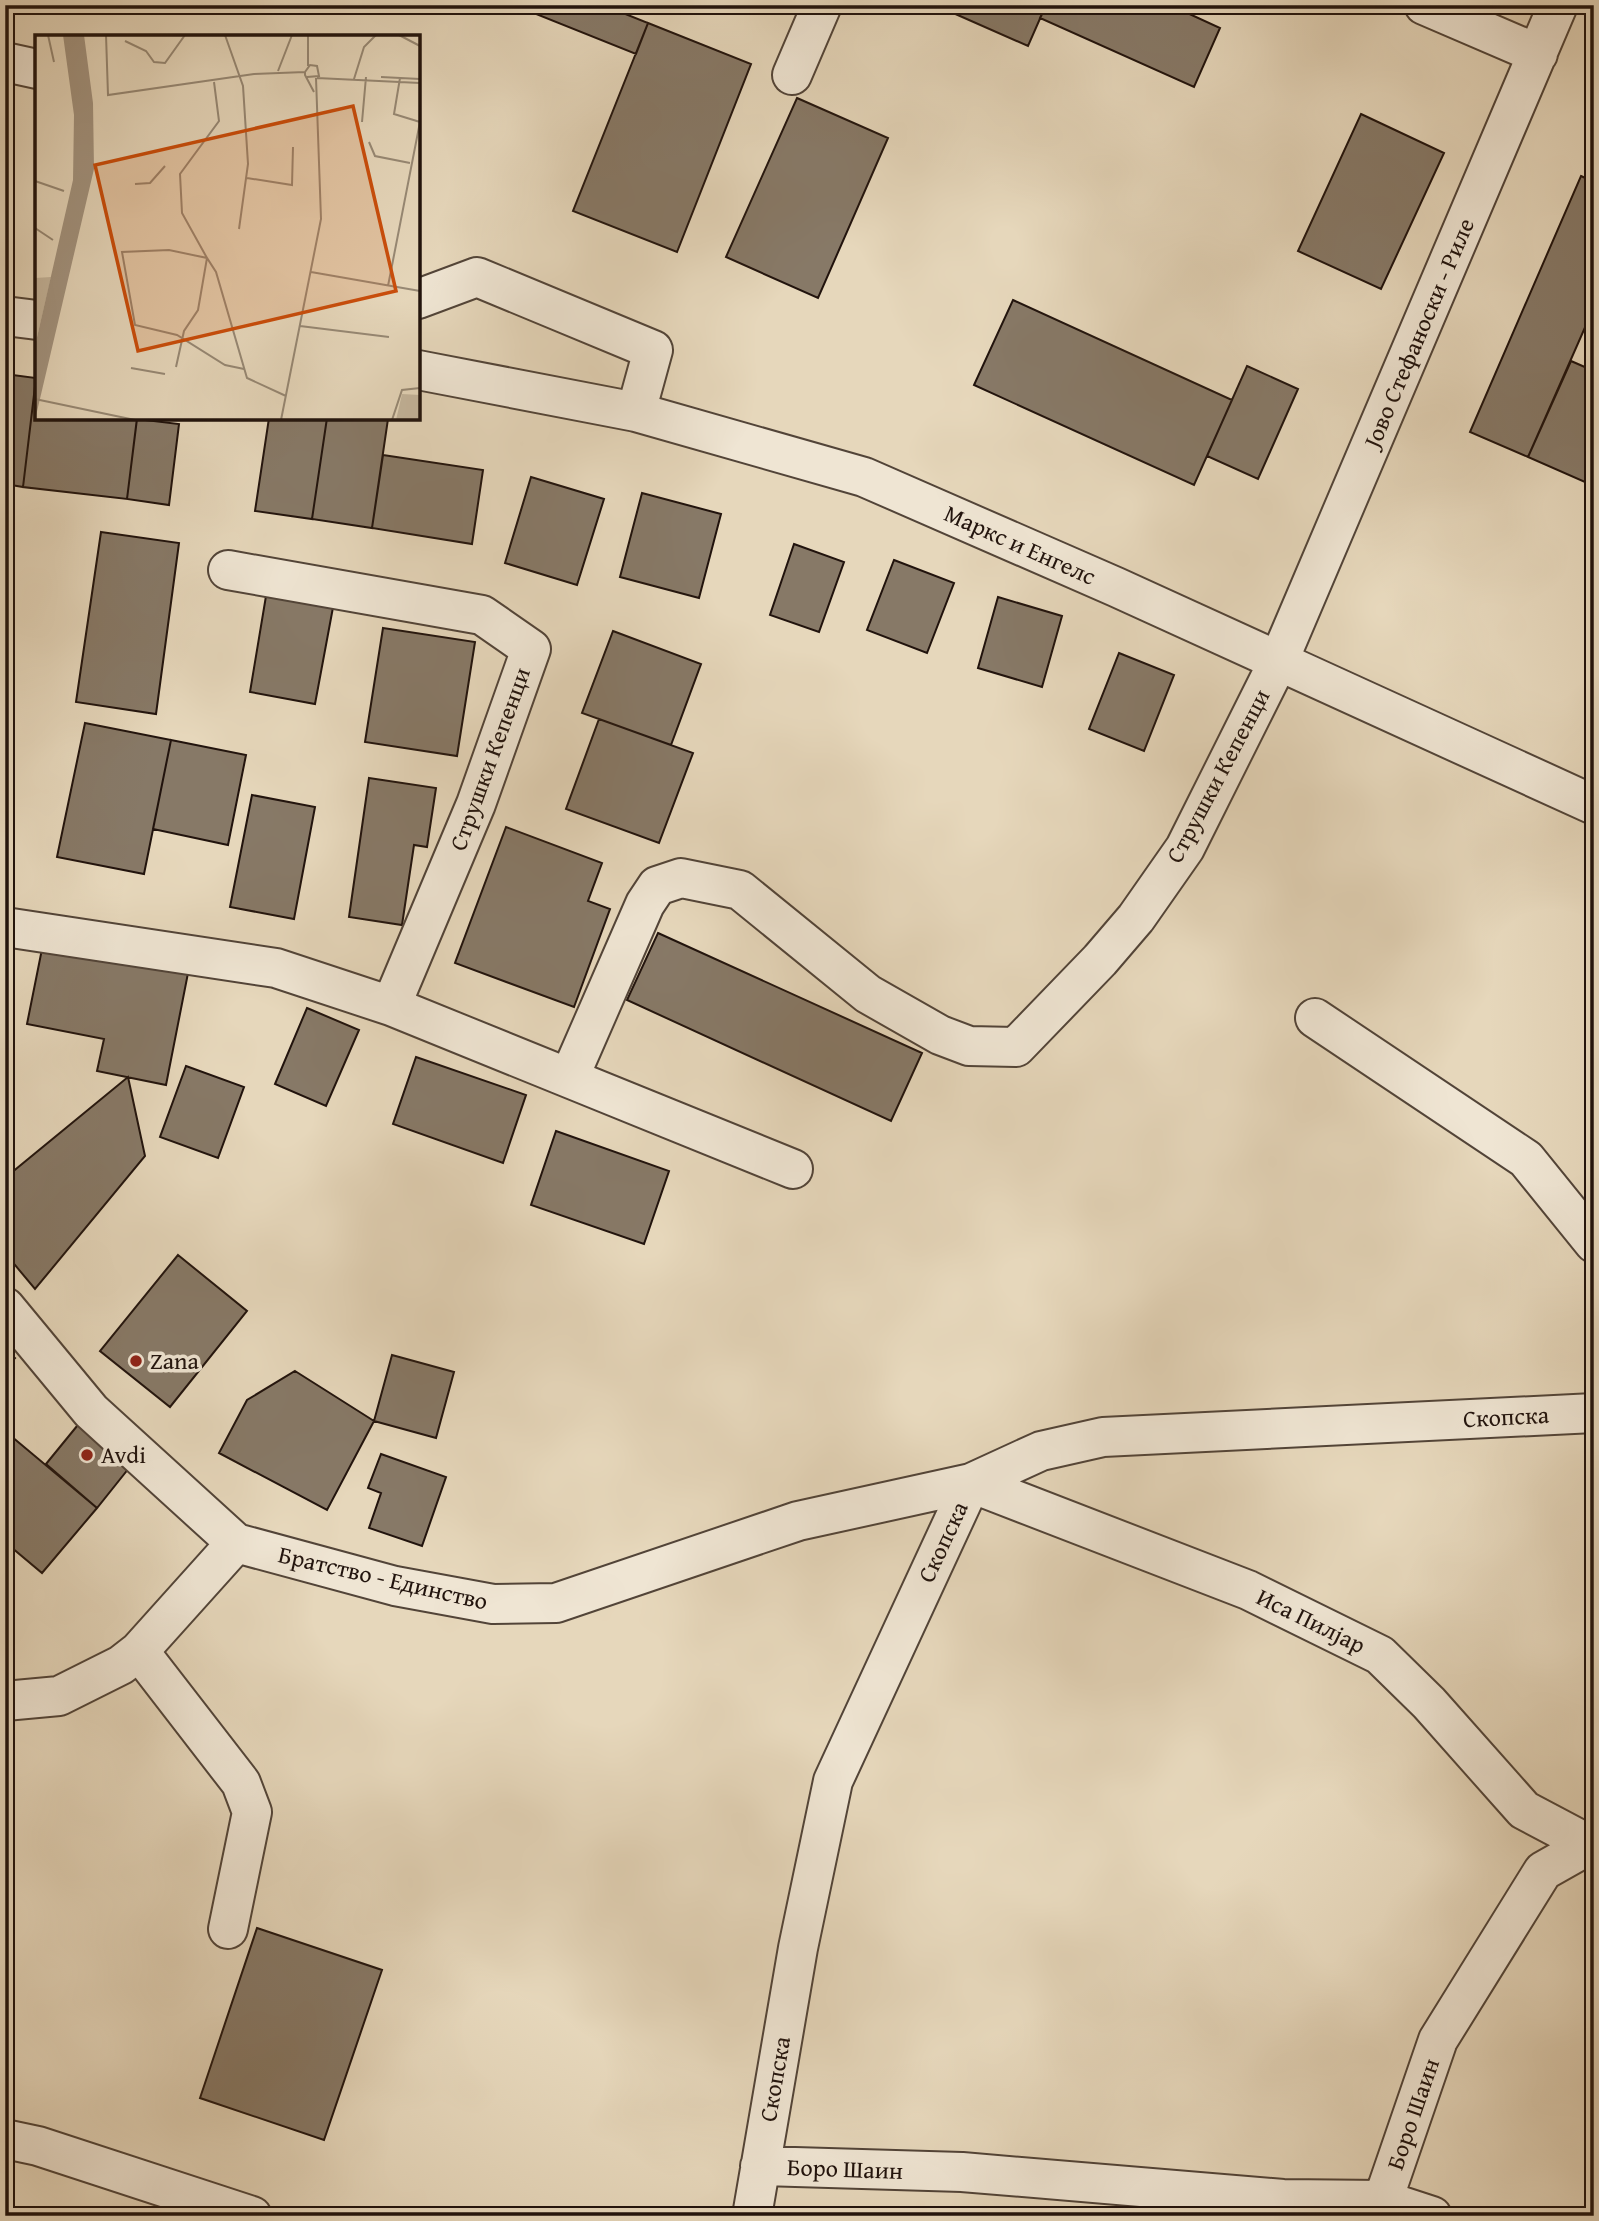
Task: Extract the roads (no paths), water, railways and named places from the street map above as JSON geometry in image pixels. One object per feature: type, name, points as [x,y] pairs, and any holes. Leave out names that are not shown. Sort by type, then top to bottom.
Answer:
[{"type":"street","points":[[792,75],[822,5]]},
{"type":"street","points":[[1424,5],[1538,54]]},
{"type":"street","name":"Јово Стефаноски - Риле","points":[[1279,660],[1558,5]]},
{"type":"street","points":[[5,62],[35,69]]},
{"type":"street","points":[[420,298],[477,277],[653,349],[636,412]]},
{"type":"street","points":[[5,316],[35,320]]},
{"type":"street","name":"Маркс и Енгелс","points":[[420,370],[636,412],[864,477],[1279,660],[1594,805]]},
{"type":"street","name":"Струшки Кепенци","points":[[228,570],[482,615],[531,649],[476,804],[391,1006]]},
{"type":"street","name":"Струшки Кепенци","points":[[569,1078],[645,904],[657,886],[681,878],[740,890],[868,994],[940,1035],[969,1046],[1016,1047],[1109,950],[1136,918],[1185,848],[1279,660]]},
{"type":"street","points":[[5,927],[276,968],[391,1006],[793,1169]]},
{"type":"street","points":[[1315,1018],[1526,1159],[1594,1243]]},
{"type":"street","name":"Братство - Единство","points":[[5,1307],[91,1411],[236,1543],[395,1586],[493,1604],[556,1603],[798,1521],[971,1483]]},
{"type":"street","name":"Скопска","points":[[752,2216],[797,1948],[833,1781],[971,1483],[1041,1451],[1102,1437],[1594,1413]]},
{"type":"street","name":"Иса Пилјар","points":[[971,1483],[1248,1590],[1380,1655],[1429,1703],[1524,1810],[1592,1844]]},
{"type":"street","points":[[5,1701],[59,1696],[121,1665],[139,1651],[236,1543]]},
{"type":"street","points":[[139,1651],[241,1783],[252,1812],[228,1929]]},
{"type":"street","name":"Боро Шаин","points":[[761,2166],[962,2172],[1280,2207],[1383,2200],[1438,2040],[1543,1871],[1592,1844]]},
{"type":"street","points":[[5,2139],[38,2146],[252,2216]]},
{"type":"street","points":[[1383,2200],[1432,2216]]},
{"type":"place","name":"Zana","points":[[136,1361]]},
{"type":"place","name":"Avdi","points":[[87,1455]]}]
